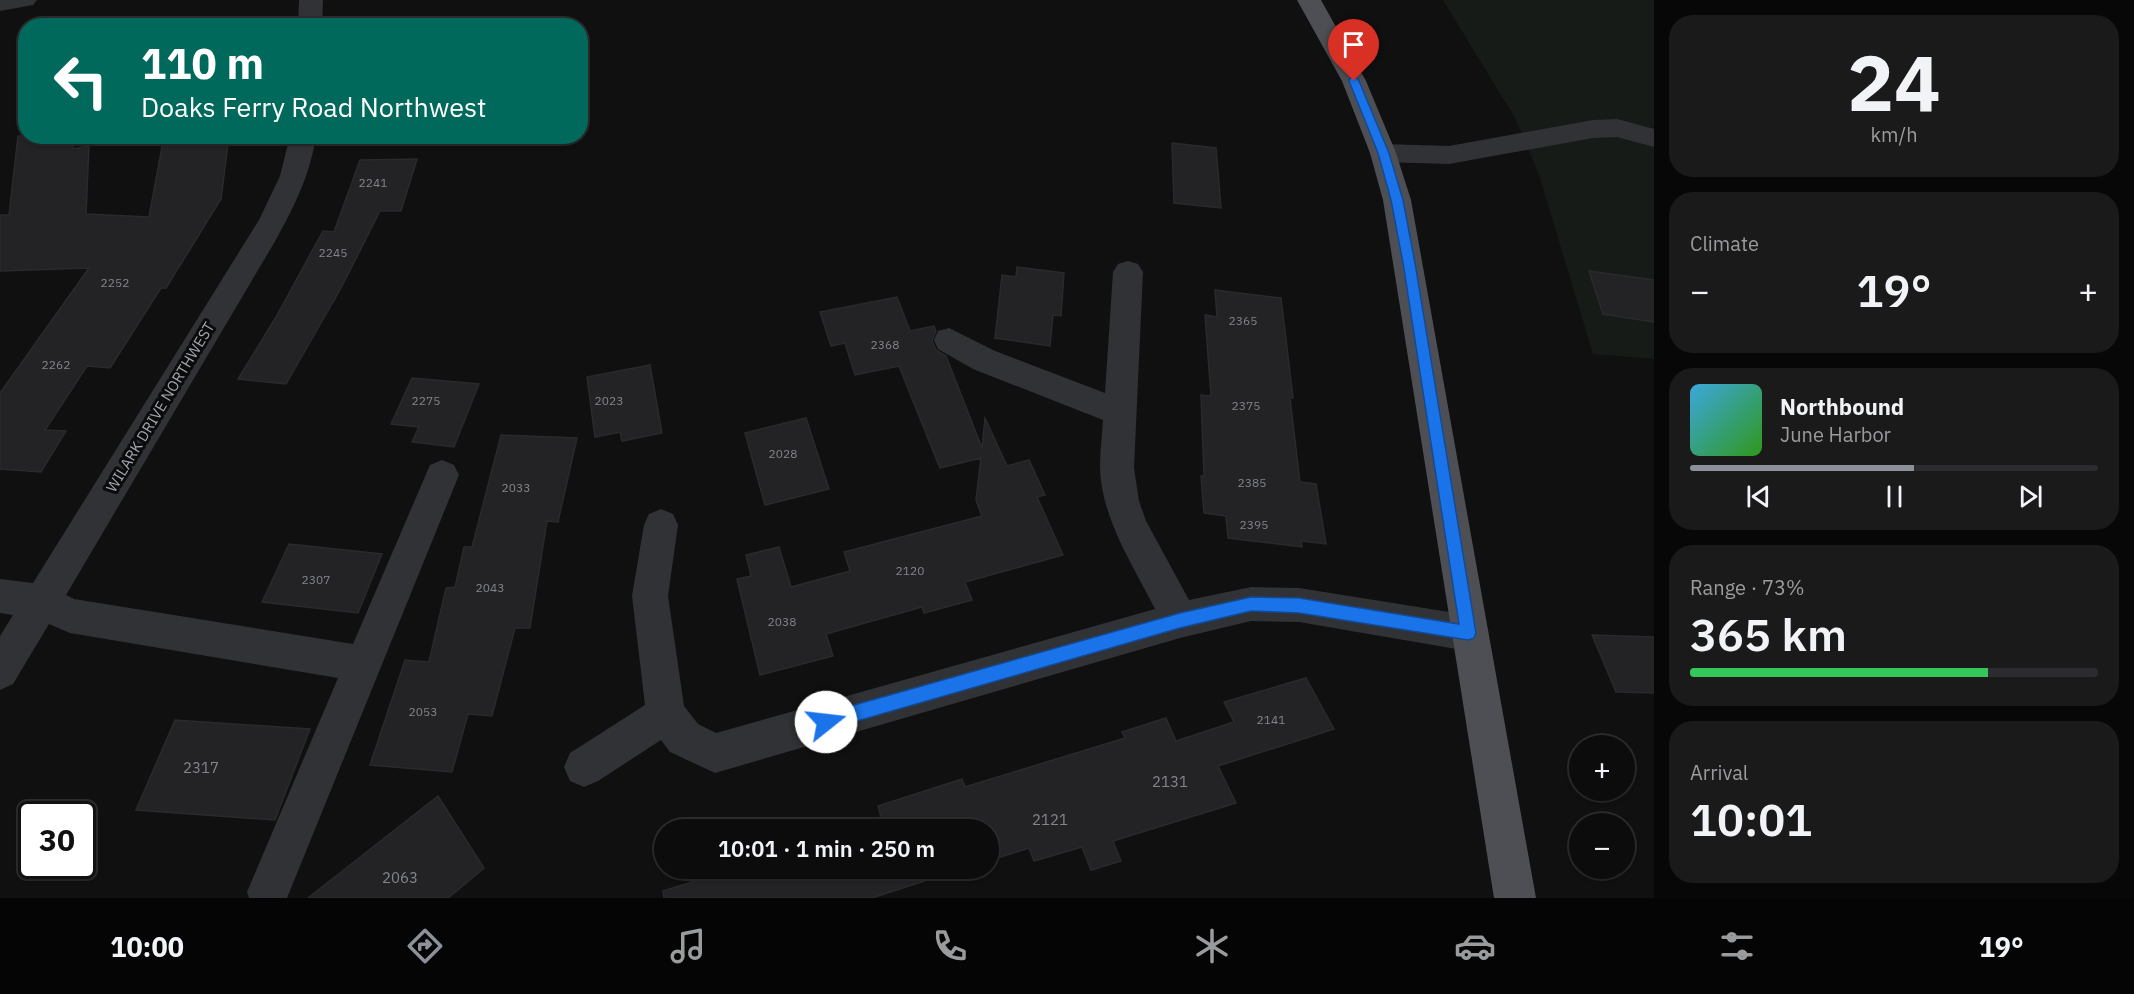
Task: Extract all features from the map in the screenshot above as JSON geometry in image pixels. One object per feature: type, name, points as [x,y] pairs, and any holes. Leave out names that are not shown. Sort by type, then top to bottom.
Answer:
[{"type":"main road","points":[[1309,0],[1354,81],[1383,153],[1397,200],[1468,633],[1515,898]]},
{"type":"street","points":[[0,4],[25,0]]},
{"type":"street","points":[[310,18],[311,0]]},
{"type":"street","points":[[1383,153],[1449,155],[1593,129],[1617,128],[1654,138]]},
{"type":"street","name":"WILARK DRIVE NORTHWEST","points":[[0,671],[287,194],[302,144]]},
{"type":"street","points":[[1128,272],[1117,468],[1122,501],[1131,526],[1180,620]]},
{"type":"street","points":[[949,340],[984,360],[1119,413]]},
{"type":"street","points":[[268,891],[442,475]]},
{"type":"street","points":[[661,525],[650,596],[666,714],[684,738],[715,753],[1180,620],[1251,604],[1299,605],[1468,633]]},
{"type":"street","points":[[0,596],[43,602],[70,616],[363,664]]},
{"type":"street","points":[[584,767],[666,714]]},
{"type":"shaded area","points":[[1443,0],[1654,0],[1654,359],[1593,354],[1539,175],[1515,118]]},
{"type":"building","points":[[18,136],[18,144],[73,144],[73,149],[89,146],[86,214],[149,217],[163,144],[228,144],[221,199],[166,288],[161,288],[110,368],[87,366],[45,430],[66,431],[41,472],[0,469],[0,393],[89,268],[0,271],[0,215],[9,215]]},
{"type":"building","points":[[1172,143],[1216,148],[1221,208],[1174,203]]},
{"type":"building","points":[[417,159],[401,211],[380,211],[341,288],[286,384],[238,379],[276,317],[323,231],[334,232],[360,160]]},
{"type":"building","points":[[1017,267],[1064,273],[1061,316],[1053,315],[1050,346],[995,338],[1002,275],[1016,277]]},
{"type":"building","points":[[1589,271],[1654,280],[1654,322],[1603,314]]},
{"type":"building","points":[[1215,290],[1281,298],[1300,482],[1316,484],[1326,544],[1301,541],[1302,547],[1228,538],[1226,516],[1204,513],[1201,476],[1204,476],[1201,395],[1211,396],[1205,315],[1217,317]]},
{"type":"building","points":[[897,297],[910,331],[934,326],[936,331],[932,341],[936,350],[946,356],[982,448],[985,418],[1007,466],[1029,460],[1045,495],[1037,497],[1063,555],[965,582],[972,600],[924,613],[922,607],[826,634],[833,656],[760,675],[737,579],[751,576],[746,555],[779,547],[791,587],[850,571],[844,552],[982,516],[976,500],[981,458],[940,468],[899,366],[855,375],[845,343],[831,346],[820,312]]},
{"type":"building","points":[[650,365],[662,433],[622,441],[620,432],[595,437],[587,377]]},
{"type":"building","points":[[412,378],[479,384],[454,447],[412,442],[419,427],[391,424]]},
{"type":"building","points":[[806,418],[829,489],[765,505],[745,433]]},
{"type":"building","points":[[501,435],[577,438],[558,522],[547,521],[530,628],[515,628],[492,716],[468,714],[452,772],[370,765],[405,660],[429,662],[446,588],[455,587],[464,547],[472,547]]},
{"type":"building","points":[[289,544],[382,554],[358,613],[262,602]]},
{"type":"building","points":[[1592,635],[1654,637],[1654,693],[1616,692]]},
{"type":"building","points":[[1306,678],[1334,729],[1218,766],[1236,803],[1113,841],[1121,861],[1091,870],[1082,847],[1034,861],[1029,848],[999,858],[999,819],[873,819],[881,817],[878,806],[962,779],[965,787],[1125,738],[1122,732],[1166,718],[1176,741],[1234,722],[1224,702]]},
{"type":"building","points":[[175,720],[310,729],[275,820],[136,810]]},
{"type":"building","points":[[438,796],[484,868],[448,898],[308,898]]},
{"type":"building","points":[[702,879],[930,879],[872,898],[664,898],[663,891]]},
{"type":"route","points":[[826,722],[1180,620],[1251,604],[1299,605],[1468,633],[1397,200],[1383,153],[1354,81]]}]
